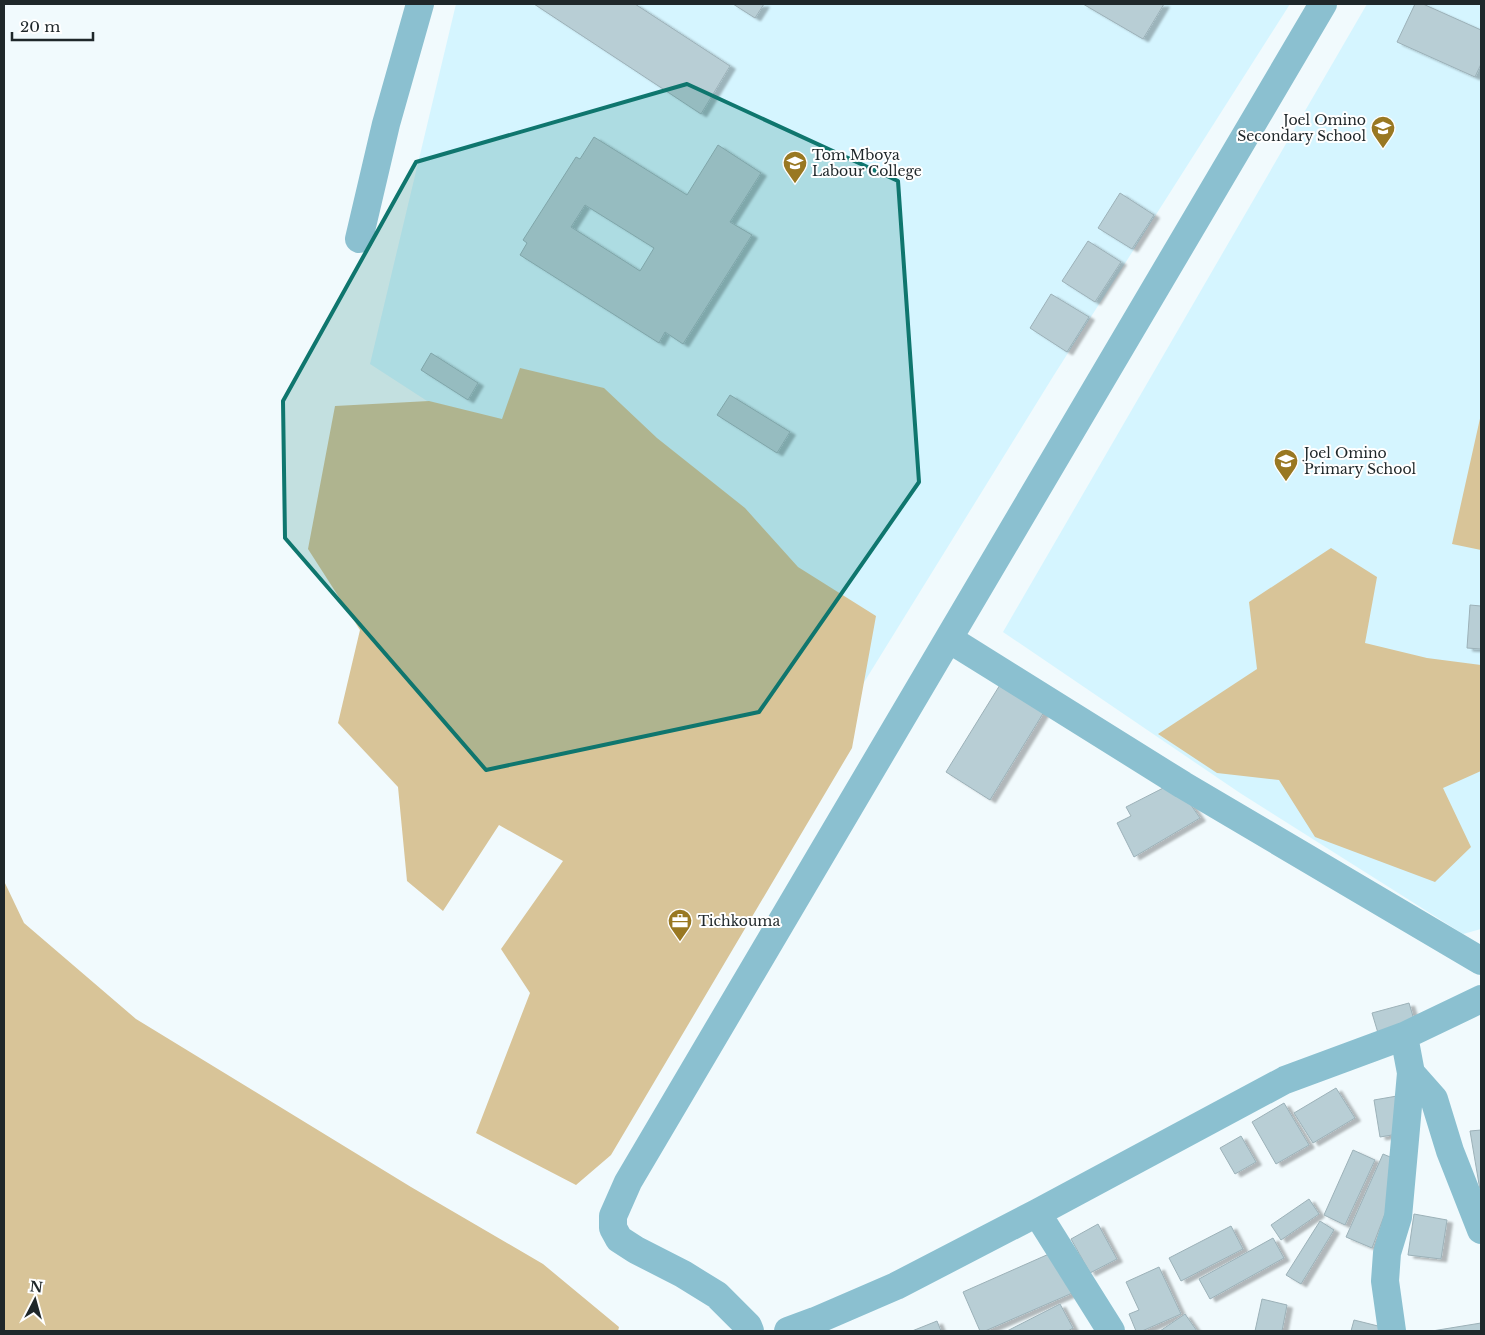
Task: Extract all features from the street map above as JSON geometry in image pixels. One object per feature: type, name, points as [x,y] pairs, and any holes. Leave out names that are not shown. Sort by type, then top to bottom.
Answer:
[{"type":"street","points":[[359,240],[386,124],[420,4]]},
{"type":"street","points":[[750,1331],[748,1326],[717,1295],[619,1239],[613,1228],[612,1216],[628,1182],[1323,4]]},
{"type":"street","points":[[949,639],[1183,785],[1481,961]]},
{"type":"street","points":[[788,1331],[896,1286],[1038,1213],[1285,1080],[1404,1036],[1481,999]]},
{"type":"street","points":[[1392,1331],[1385,1281],[1387,1253],[1398,1217],[1411,1073],[1404,1036]]},
{"type":"street","points":[[1411,1073],[1434,1099],[1450,1151],[1481,1230]]},
{"type":"street","points":[[1038,1213],[1111,1331]]},
{"type":"highlighted area","points":[[687,84],[898,181],[919,482],[759,712],[486,770],[285,538],[283,401],[416,162]]},
{"type":"shaded area","name":"Tom Mboya Labour College","points":[[456,4],[1290,4],[1054,375],[863,684],[370,364]]},
{"type":"shaded area","name":"Joel Omino Primary School","points":[[1367,4],[1481,4],[1481,929],[1463,934],[1240,793],[1003,632]]},
{"type":"shaded area","points":[[520,368],[604,388],[657,438],[745,508],[798,567],[876,616],[852,748],[611,1155],[576,1185],[476,1133],[530,993],[501,949],[563,861],[499,825],[443,911],[407,881],[398,787],[338,723],[360,630],[308,549],[335,406],[429,401],[502,419]]},
{"type":"shaded area","points":[[1481,414],[1481,550],[1452,544]]},
{"type":"shaded area","points":[[1331,548],[1377,577],[1365,643],[1427,658],[1481,665],[1481,771],[1443,788],[1471,847],[1435,882],[1315,837],[1279,780],[1217,773],[1158,734],[1257,669],[1249,602]]},
{"type":"shaded area","points":[[4,881],[24,923],[136,1019],[411,1187],[543,1264],[619,1327],[618,1331],[4,1331]]},
{"type":"building","points":[[534,4],[635,4],[730,66],[701,114]]},
{"type":"building","points":[[733,4],[764,4],[755,18]]},
{"type":"building","points":[[1083,4],[1164,4],[1143,39]]},
{"type":"building","points":[[1415,4],[1423,4],[1481,30],[1481,64],[1475,77],[1397,42]]},
{"type":"building","points":[[594,137],[687,195],[718,145],[761,173],[730,222],[752,235],[683,344],[665,332],[659,343],[520,255],[527,243],[523,240],[576,157],[580,159]],"holes":[[[585,205],[654,248],[640,271],[571,227]]]},
{"type":"building","points":[[1120,193],[1154,215],[1132,249],[1098,228]]},
{"type":"building","points":[[1088,241],[1121,262],[1095,302],[1062,281]]},
{"type":"building","points":[[1051,294],[1089,317],[1067,352],[1030,328]]},
{"type":"building","points":[[431,353],[478,383],[468,400],[421,370]]},
{"type":"building","points":[[730,395],[790,432],[777,453],[717,415]]},
{"type":"building","points":[[1470,605],[1481,606],[1481,649],[1467,648]]},
{"type":"building","points":[[1003,680],[1047,707],[990,800],[946,772]]},
{"type":"building","points":[[1175,782],[1200,818],[1134,857],[1117,823],[1131,816],[1126,807]]},
{"type":"building","points":[[1409,1003],[1415,1023],[1378,1033],[1372,1013]]},
{"type":"building","points":[[1336,1088],[1355,1118],[1313,1143],[1294,1113]]},
{"type":"building","points":[[1397,1096],[1404,1133],[1380,1137],[1374,1100]]},
{"type":"building","points":[[1284,1103],[1309,1145],[1276,1164],[1252,1122]]},
{"type":"building","points":[[1481,1130],[1481,1190],[1480,1190],[1470,1131]]},
{"type":"building","points":[[1241,1136],[1256,1162],[1235,1174],[1220,1148]]},
{"type":"building","points":[[1353,1150],[1375,1160],[1345,1225],[1324,1215]]},
{"type":"building","points":[[1383,1154],[1402,1162],[1399,1177],[1372,1248],[1346,1237]]},
{"type":"building","points":[[1309,1199],[1319,1214],[1281,1240],[1271,1225]]},
{"type":"building","points":[[1414,1214],[1447,1220],[1441,1259],[1408,1255]]},
{"type":"building","points":[[1320,1221],[1334,1230],[1301,1284],[1286,1275]]},
{"type":"building","points":[[1098,1224],[1117,1259],[1090,1273],[1071,1239]]},
{"type":"building","points":[[1231,1226],[1243,1249],[1181,1281],[1169,1258]]},
{"type":"building","points":[[1273,1238],[1284,1258],[1210,1299],[1199,1279]]},
{"type":"building","points":[[1058,1250],[1077,1291],[985,1331],[980,1331],[963,1292]]},
{"type":"building","points":[[1159,1267],[1181,1314],[1142,1331],[1136,1331],[1129,1314],[1139,1310],[1126,1282]]},
{"type":"building","points":[[1262,1299],[1287,1305],[1282,1331],[1255,1331]]},
{"type":"building","points":[[1060,1304],[1073,1328],[1068,1331],[1007,1331]]},
{"type":"building","points":[[1185,1314],[1197,1331],[1160,1331]]},
{"type":"building","points":[[1354,1320],[1382,1327],[1381,1331],[1351,1331]]},
{"type":"building","points":[[937,1321],[941,1331],[912,1331]]},
{"type":"building","points":[[1481,1323],[1481,1331],[1432,1331]]},
{"type":"place","name":"Joel Omino Secondary School","points":[[1383,149]]},
{"type":"place","name":"Tom Mboya Labour College","points":[[795,184]]},
{"type":"place","name":"Joel Omino Primary School","points":[[1286,482]]},
{"type":"place","name":"Tichkouma","points":[[680,942]]}]
